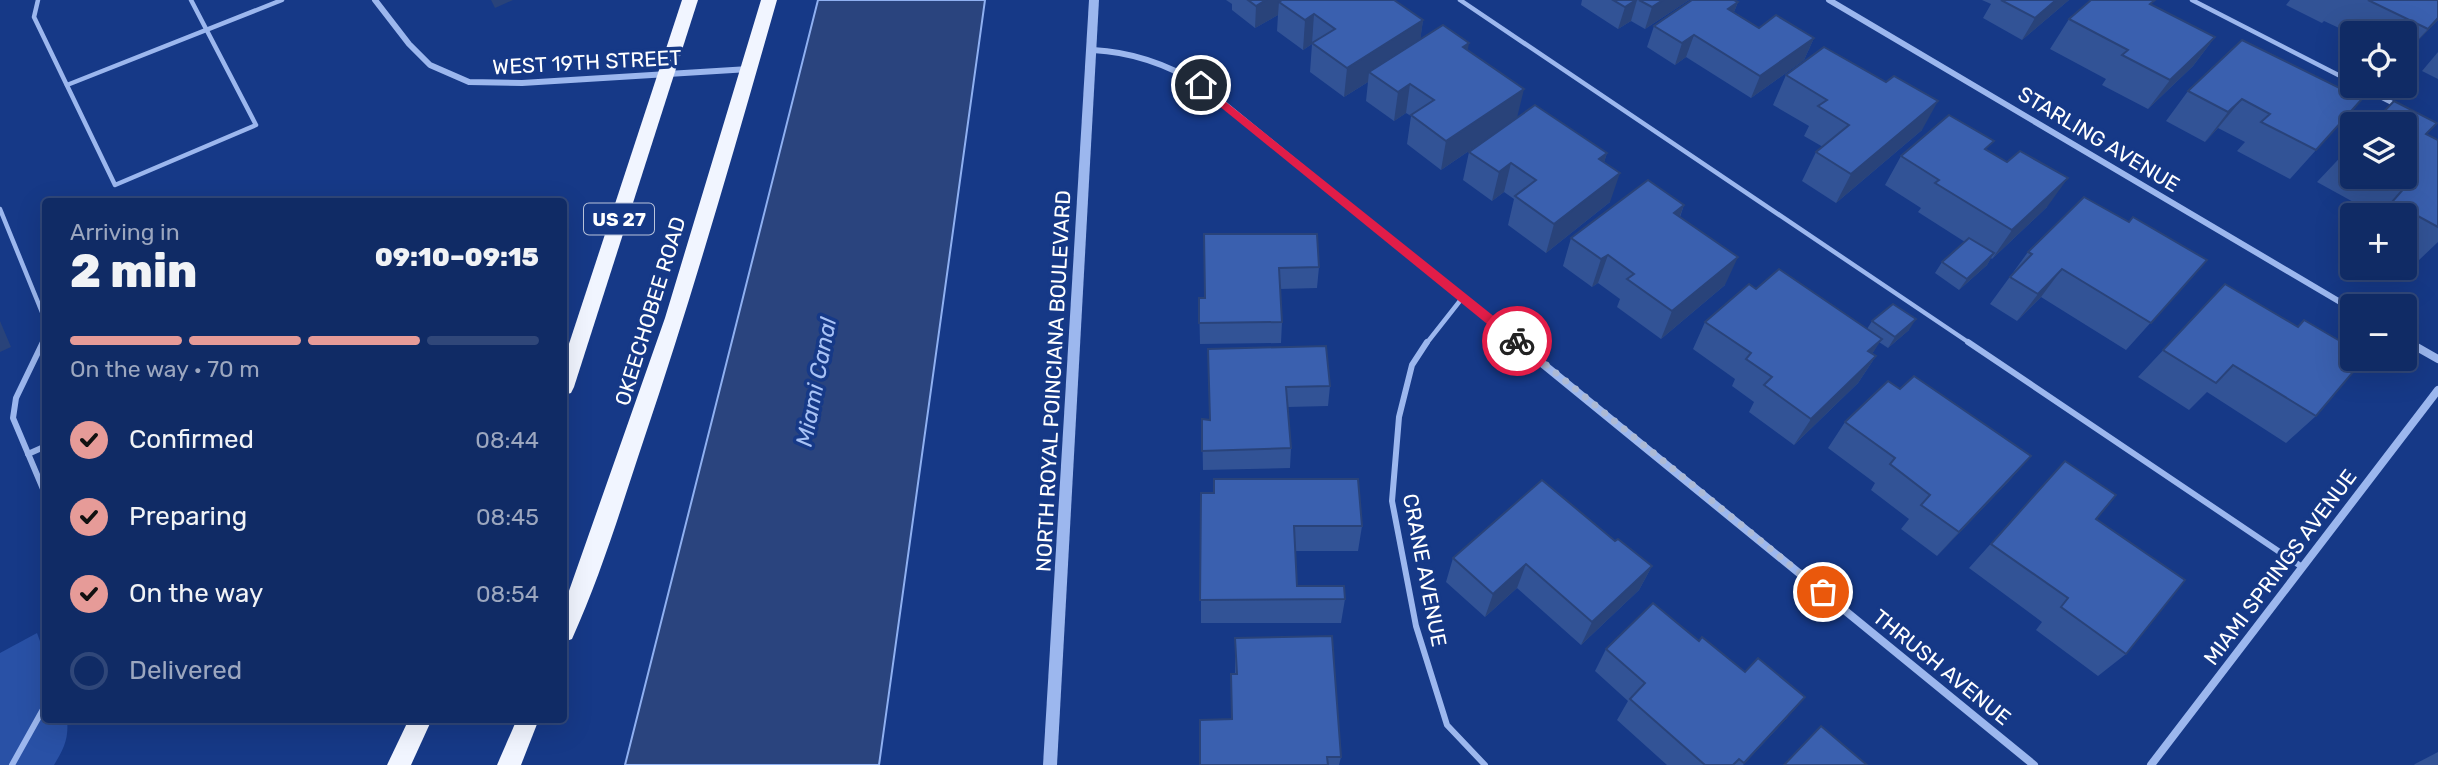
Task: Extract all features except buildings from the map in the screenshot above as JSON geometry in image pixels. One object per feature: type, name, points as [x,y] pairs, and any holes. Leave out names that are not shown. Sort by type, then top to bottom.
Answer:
[{"type":"highway","name":"US 27","points":[[567,378],[690,0]]},
{"type":"highway","name":"OKEECHOBEE ROAD","points":[[567,624],[611,511],[656,377],[769,0]]},
{"type":"highway","points":[[399,765],[419,723]]},
{"type":"highway","points":[[509,765],[526,723]]},
{"type":"street","name":"WEST 19TH STREET","points":[[375,0],[409,44],[430,65],[469,82],[522,83],[750,69]]},
{"type":"street","name":"NORTH ROYAL POINCIANA BOULEVARD","points":[[1050,765],[1094,0]]},
{"type":"street","name":"STARLING AVENUE","points":[[1829,0],[2340,302]]},
{"type":"street","name":"THRUSH AVENUE","points":[[1093,50],[1125,52],[1156,60],[1201,85],[2034,765]]},
{"type":"street","points":[[2417,347],[2438,359]]},
{"type":"street","name":"MIAMI SPRINGS AVENUE","points":[[2151,765],[2438,390]]},
{"type":"lane","points":[[38,0],[34,17],[115,185],[256,125],[191,0]]},
{"type":"lane","points":[[67,85],[282,0]]},
{"type":"lane","points":[[1460,0],[2302,567]]},
{"type":"lane","points":[[2192,0],[2340,76]]},
{"type":"lane","points":[[2382,98],[2404,109]]},
{"type":"lane","points":[[0,209],[42,312]]},
{"type":"lane","name":"CRANE AVENUE","points":[[1463,297],[1435,330],[1412,365],[1399,417],[1392,501],[1416,626],[1447,725],[1485,765]]},
{"type":"lane","points":[[42,344],[16,398],[13,418],[42,487]]},
{"type":"lane","points":[[28,454],[42,448]]},
{"type":"lane","points":[[12,765],[42,711]]},
{"type":"shaded area","points":[[37,633],[42,647],[42,723],[67,723],[65,743],[54,765],[0,765],[0,653]]},
{"type":"water","name":"Miami Canal","points":[[818,0],[985,0],[879,765],[625,765]]},
{"type":"way so far","points":[[1517,341],[1823,592]]},
{"type":"route","points":[[1201,85],[1517,341]]}]
